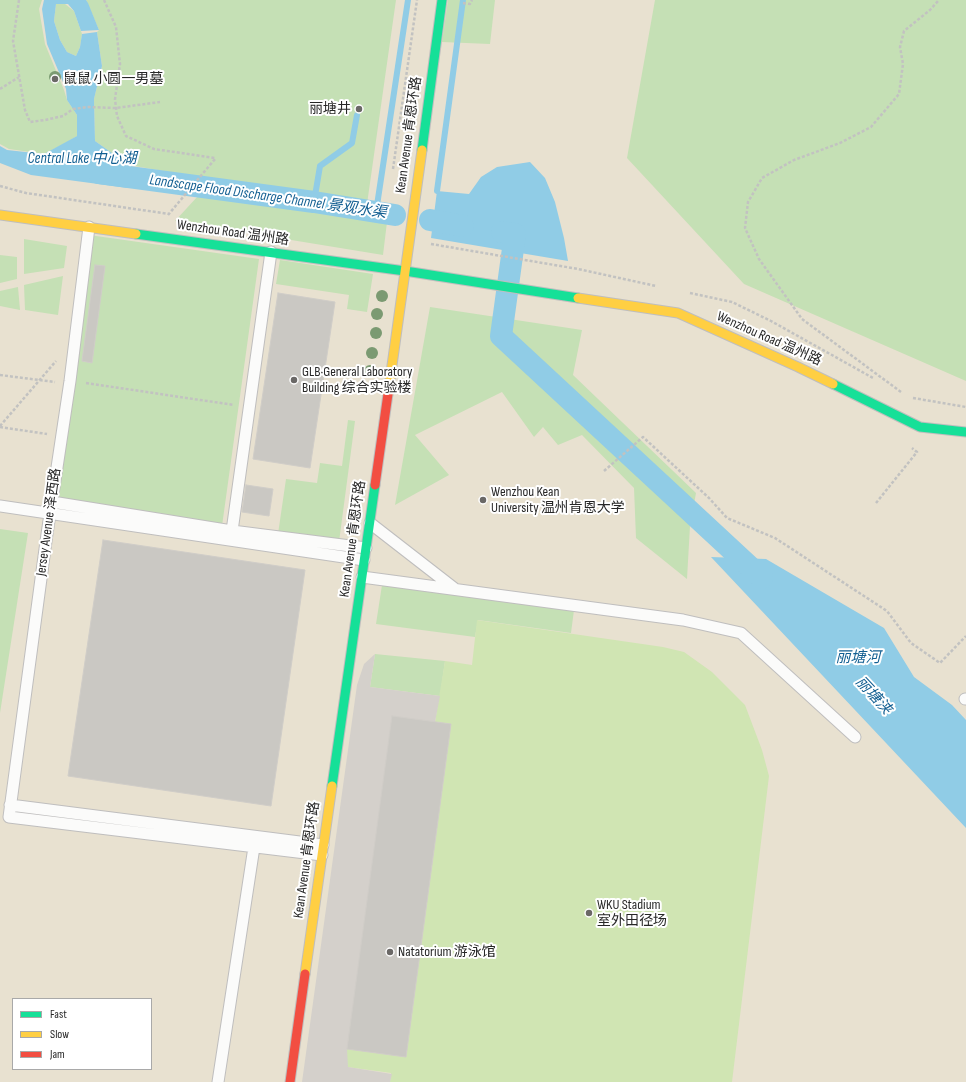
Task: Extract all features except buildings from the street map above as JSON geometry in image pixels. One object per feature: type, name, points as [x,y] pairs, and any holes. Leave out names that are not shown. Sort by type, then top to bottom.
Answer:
[{"type":"street","name":"Kean Avenue 肯恩环路","points":[[290,1082],[370,523],[442,0]]},
{"type":"street","name":"Wenzhou Road 温州路","points":[[0,215],[405,271],[678,313],[798,367],[920,427],[966,432]]},
{"type":"lane","name":"Jersey Avenue 泽西路","points":[[89,227],[70,383],[51,508],[9,817],[254,846]]},
{"type":"lane","points":[[232,531],[271,252]]},
{"type":"lane","points":[[0,506],[51,508],[366,548]]},
{"type":"lane","points":[[51,508],[364,560]]},
{"type":"lane","points":[[370,523],[456,590]]},
{"type":"lane","points":[[362,577],[683,620],[741,633],[855,737]]},
{"type":"lane","points":[[10,805],[322,850]]},
{"type":"lane","points":[[218,1082],[254,846],[322,850]]},
{"type":"path","points":[[19,0],[13,41],[25,110],[30,122],[63,116],[73,109],[95,107],[116,108],[160,102]]},
{"type":"path","points":[[104,0],[116,27],[120,64],[115,99],[117,116],[126,136],[154,148],[215,158],[164,220]]},
{"type":"path","points":[[393,169],[417,0]]},
{"type":"path","points":[[470,4],[472,0]]},
{"type":"path","points":[[902,392],[802,319],[759,259],[745,228],[748,202],[762,178],[794,160],[840,143],[871,127],[899,94],[903,64],[900,47],[904,31],[930,10],[939,0]]},
{"type":"path","points":[[0,89],[19,77]]},
{"type":"path","points":[[0,186],[26,193],[169,214]]},
{"type":"path","points":[[471,252],[556,265]]},
{"type":"path","points":[[0,427],[75,340]]},
{"type":"path","points":[[0,375],[249,407]]},
{"type":"path","points":[[0,427],[62,437]]},
{"type":"path","points":[[604,471],[643,436],[709,498],[727,518],[775,538],[887,611],[911,643],[940,663],[966,636]]},
{"type":"path","points":[[876,503],[917,452],[907,445]]},
{"type":"shaded area","name":"Wenzhou Kean University 温州肯恩大学","points":[[0,0],[966,0],[966,1082],[0,1082]]},
{"type":"shaded area","points":[[375,654],[370,687],[440,696],[435,722],[396,717],[347,1049],[348,1067],[392,1074],[390,1082],[302,1082],[357,685],[364,664]]},
{"type":"green space","points":[[0,0],[42,0],[39,9],[45,44],[67,100],[77,115],[77,136],[44,154],[9,149],[0,144]]},
{"type":"green space","points":[[86,0],[396,0],[367,204],[129,165],[95,141],[94,99],[102,66],[97,32],[99,30]]},
{"type":"green space","points":[[448,0],[495,0],[490,44],[442,42]]},
{"type":"green space","points":[[655,0],[966,0],[966,381],[744,284],[627,158]]},
{"type":"green space","points":[[56,4],[65,4],[74,11],[82,34],[80,47],[76,56],[67,52],[60,40],[54,21]]},
{"type":"green space","points":[[198,196],[387,222],[383,255],[175,221]]},
{"type":"green space","points":[[89,235],[259,259],[222,526],[52,502]]},
{"type":"green space","points":[[24,239],[67,246],[64,268],[24,274]]},
{"type":"green space","points":[[0,255],[17,257],[17,279],[0,283]]},
{"type":"green space","points":[[280,260],[373,274],[367,312],[347,309],[349,295],[276,284]]},
{"type":"green space","points":[[63,276],[58,315],[25,310],[24,285]]},
{"type":"green space","points":[[18,287],[20,310],[0,306],[0,291]]},
{"type":"green space","points":[[430,307],[582,330],[573,375],[696,493],[690,526],[687,579],[636,538],[634,488],[582,435],[558,445],[543,427],[534,437],[502,392],[415,435],[449,475],[395,505]]},
{"type":"green space","points":[[348,420],[355,421],[339,542],[278,534],[286,479],[317,483],[320,463],[342,466]]},
{"type":"green space","points":[[0,529],[28,533],[0,713]]},
{"type":"green space","points":[[382,585],[574,610],[571,633],[478,620],[475,637],[376,624]]},
{"type":"green space","name":"WKU Stadium 室外田径场","points":[[477,620],[663,647],[684,652],[712,672],[745,705],[762,750],[769,776],[732,1082],[390,1082],[391,1073],[347,1067],[347,1049],[406,1057],[451,724],[435,722],[445,661],[472,665]]},
{"type":"green space","points":[[375,654],[445,661],[440,696],[370,687]]},
{"type":"water","name":"Central Lake 中心湖","points":[[44,0],[86,0],[88,3],[99,30],[81,31],[74,11],[68,4],[56,4],[54,21],[60,40],[67,52],[76,56],[80,47],[82,34],[97,32],[102,66],[94,99],[95,141],[129,165],[128,188],[31,175],[0,163],[0,146],[7,150],[44,154],[77,136],[77,115],[67,100],[66,89],[47,44],[42,9]]},
{"type":"water","points":[[530,162],[545,178],[555,202],[568,261],[431,238],[437,191],[469,194],[481,177],[497,167]]},
{"type":"water","name":"丽塘河","points":[[711,557],[766,559],[884,628],[914,677],[952,705],[966,720],[966,828]]},
{"type":"waterway","points":[[376,212],[408,0]]},
{"type":"waterway","points":[[437,191],[463,0]]},
{"type":"waterway","points":[[314,202],[320,166],[352,143],[357,115]]},
{"type":"waterway","name":"Landscape Flood Discharge Channel 景观水渠","points":[[99,173],[314,202],[395,215]]},
{"type":"waterway","points":[[430,220],[463,226]]},
{"type":"waterway","points":[[502,232],[515,234],[501,336],[762,578]]},
{"type":"traffic: fast","points":[[422,150],[442,0]]},
{"type":"traffic: fast","points":[[136,234],[405,271],[578,298]]},
{"type":"traffic: fast","points":[[833,384],[920,427],[966,432]]},
{"type":"traffic: fast","points":[[332,786],[375,485]]},
{"type":"traffic: slow","points":[[388,394],[422,150]]},
{"type":"traffic: slow","points":[[0,215],[136,234]]},
{"type":"traffic: slow","points":[[578,298],[678,313],[833,384]]},
{"type":"traffic: slow","points":[[305,974],[332,786]]},
{"type":"traffic: jam","points":[[375,485],[388,394]]},
{"type":"traffic: jam","points":[[290,1082],[305,974]]},
{"type":"place","name":"鼠鼠 小圆一男墓","points":[[55,79]]},
{"type":"place","name":"丽塘井","points":[[359,109]]},
{"type":"place","name":"GLB·General Laboratory Building 综合实验楼","points":[[294,380]]},
{"type":"place","name":"Wenzhou Kean University 温州肯恩大学","points":[[483,500]]},
{"type":"place","name":"WKU Stadium 室外田径场","points":[[589,913]]},
{"type":"place","name":"Natatorium 游泳馆","points":[[390,952]]},
{"type":"water label","name":"丽塘浃","points":[[873,696]]}]
